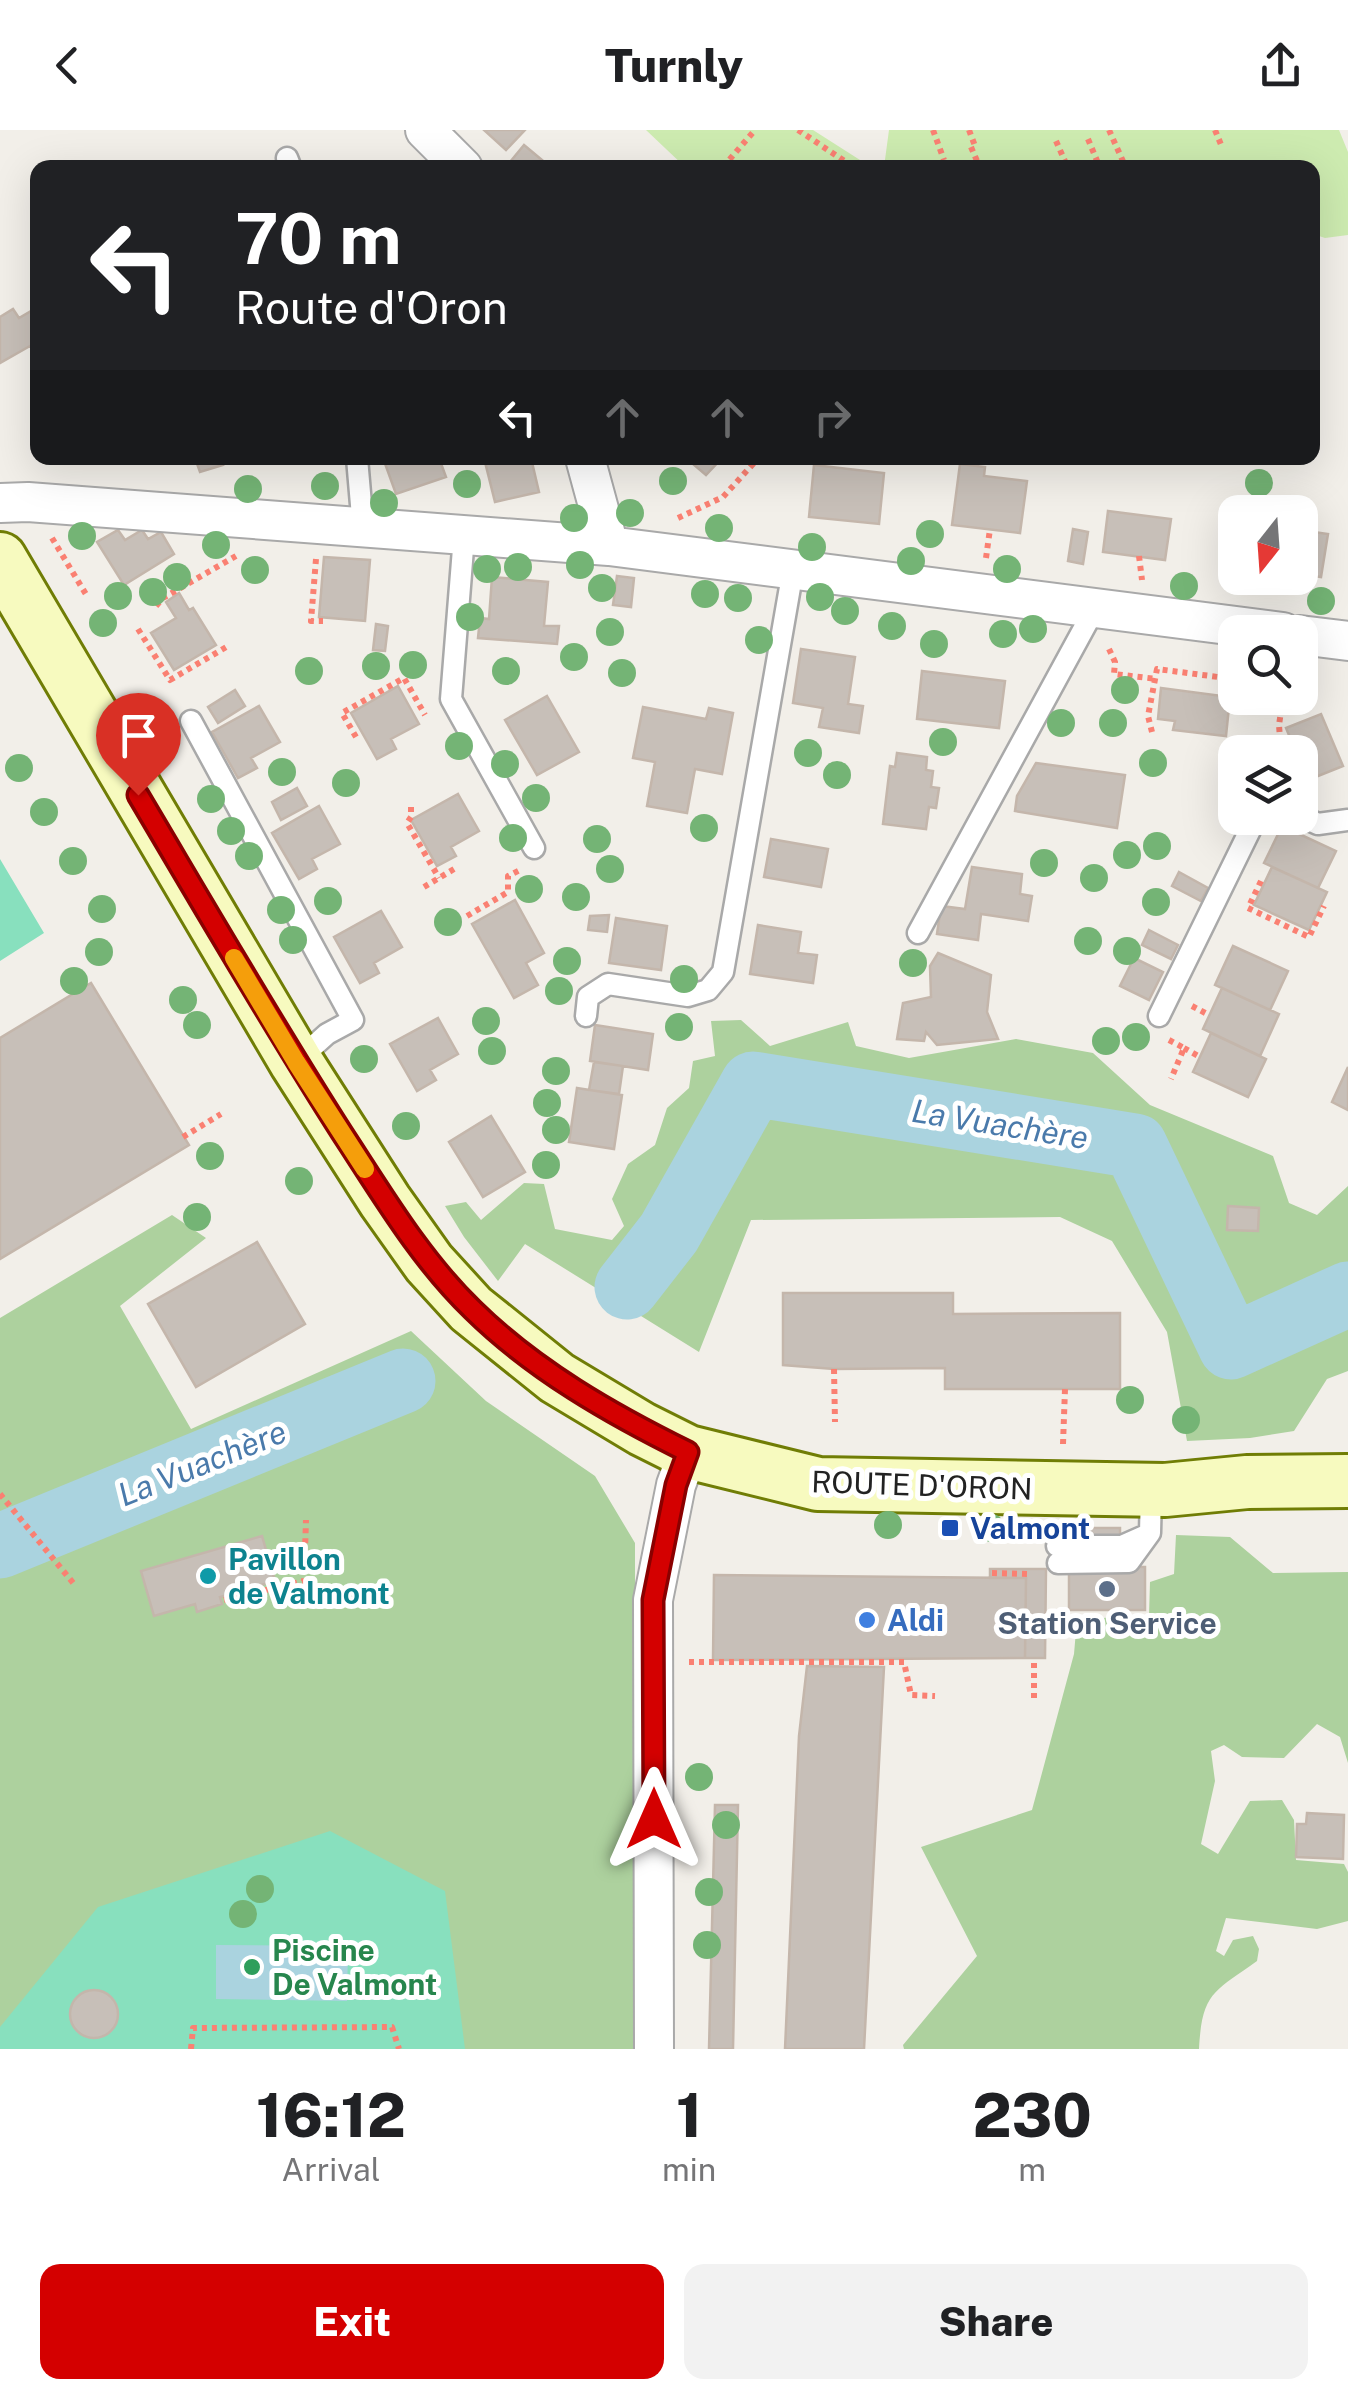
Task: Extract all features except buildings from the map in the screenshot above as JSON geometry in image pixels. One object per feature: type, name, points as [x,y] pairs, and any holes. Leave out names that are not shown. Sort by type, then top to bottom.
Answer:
[{"type":"main road","name":"ROUTE D'ORON","points":[[0,559],[296,1062],[429,1263],[471,1309],[557,1378],[688,1452],[818,1484],[1151,1511],[1246,1482],[1348,1481]]},
{"type":"street","points":[[425,130],[456,160]]},
{"type":"street","points":[[588,465],[617,547]]},
{"type":"street","points":[[0,502],[617,547],[1218,624]]},
{"type":"street","points":[[1318,637],[1348,641]]},
{"type":"street","points":[[654,2049],[653,1600],[676,1485],[688,1452]]},
{"type":"lane","points":[[358,465],[363,528]]},
{"type":"lane","points":[[464,536],[452,699],[534,848]]},
{"type":"lane","points":[[586,1016],[588,997],[608,984],[688,996],[708,990],[723,972],[793,570]]},
{"type":"lane","points":[[918,933],[1095,608]]},
{"type":"lane","points":[[191,721],[353,1020],[327,1034],[296,1062]]},
{"type":"lane","points":[[1318,824],[1348,820]]},
{"type":"lane","points":[[1158,1016],[1248,835]]},
{"type":"lane","points":[[1058,1554],[1129,1562],[1151,1511]]},
{"type":"path","points":[[729,160],[756,130]]},
{"type":"path","points":[[798,130],[842,160]]},
{"type":"path","points":[[933,130],[940,160]]},
{"type":"path","points":[[969,130],[977,160]]},
{"type":"path","points":[[1109,130],[1122,160]]},
{"type":"path","points":[[1215,130],[1222,147]]},
{"type":"path","points":[[1088,139],[1097,160]]},
{"type":"path","points":[[1056,141],[1064,160]]},
{"type":"path","points":[[617,547],[722,496],[753,465]]},
{"type":"path","points":[[156,606],[163,598],[250,547],[242,519]]},
{"type":"path","points":[[323,621],[311,621],[316,560],[323,550],[324,525]]},
{"type":"path","points":[[52,538],[86,596]]},
{"type":"path","points":[[138,629],[170,680],[228,646]]},
{"type":"path","points":[[1108,648],[1116,662],[1114,674],[1156,679]]},
{"type":"path","points":[[1152,732],[1148,716],[1158,669],[1218,676]]},
{"type":"path","points":[[356,737],[342,713],[404,678],[430,725]]},
{"type":"path","points":[[411,807],[406,823],[439,878]]},
{"type":"path","points":[[467,916],[508,892],[508,876],[524,868]]},
{"type":"path","points":[[424,887],[454,869]]},
{"type":"path","points":[[1261,882],[1248,908],[1308,938],[1324,906]]},
{"type":"path","points":[[1196,1008],[1209,1015]]},
{"type":"path","points":[[1169,1040],[1200,1056]]},
{"type":"path","points":[[1171,1079],[1184,1048]]},
{"type":"path","points":[[184,1137],[221,1114]]},
{"type":"path","points":[[834,1368],[835,1422]]},
{"type":"path","points":[[1063,1444],[1065,1389]]},
{"type":"path","points":[[0,1494],[74,1584]]},
{"type":"path","points":[[224,1600],[304,1581],[306,1520]]},
{"type":"path","points":[[992,1574],[1029,1574]]},
{"type":"path","points":[[1034,1659],[1034,1698]]},
{"type":"path","points":[[690,1662],[904,1662],[911,1694],[935,1696]]},
{"type":"path","points":[[191,2049],[193,2028],[392,2028],[399,2049]]},
{"type":"green space","points":[[646,130],[813,130],[860,160],[678,160]]},
{"type":"green space","points":[[889,130],[1339,130],[1348,152],[1348,235],[1320,236],[1320,160],[885,160]]},
{"type":"green space","points":[[0,859],[44,933],[0,961]]},
{"type":"green space","points":[[741,1020],[770,1046],[848,1022],[856,1046],[909,1058],[1016,1039],[1093,1053],[1150,1105],[1273,1156],[1289,1203],[1317,1215],[1348,1186],[1348,1371],[1327,1379],[1294,1431],[1187,1441],[1167,1332],[1112,1241],[1060,1217],[751,1220],[699,1352],[525,1244],[498,1281],[445,1206],[466,1202],[481,1220],[524,1183],[544,1184],[555,1229],[612,1240],[624,1226],[612,1199],[628,1164],[655,1145],[667,1108],[689,1088],[693,1061],[715,1056],[711,1021]]},
{"type":"green space","points":[[172,1215],[206,1238],[120,1306],[191,1429],[411,1331],[486,1401],[595,1476],[635,1543],[635,2049],[420,2049],[0,2027],[0,1318]]},
{"type":"green space","points":[[1176,1535],[1230,1537],[1273,1573],[1348,1572],[1348,1763],[1340,1737],[1317,1724],[1284,1758],[1242,1757],[1224,1745],[1211,1751],[1215,1781],[1201,1844],[1218,1854],[1250,1801],[1282,1800],[1294,1820],[1296,1860],[1344,1864],[1348,1872],[1348,1921],[1317,1929],[1226,1918],[1216,1951],[1224,1956],[1233,1940],[1253,1936],[1259,1949],[1257,1961],[1221,1987],[1207,2004],[1199,2049],[904,2049],[903,2045],[977,1956],[921,1847],[1032,1810],[1074,1654],[1077,1619],[1149,1616],[1150,1582],[1174,1574]]},
{"type":"green space","name":"Piscine De Valmont","points":[[330,1831],[445,1891],[465,2049],[0,2049],[0,2027],[98,1907]]},
{"type":"water","points":[[216,1945],[348,1946],[347,2001],[216,1999]]},
{"type":"waterway","name":"La Vuachère","points":[[627,1287],[669,1233],[753,1084],[1135,1146],[1231,1347],[1348,1294]]},
{"type":"waterway","name":"La Vuachère","points":[[0,1546],[403,1381]]},
{"type":"slow traffic","points":[[234,958],[365,1169]]},
{"type":"place","name":"Valmont","points":[[950,1528]]},
{"type":"place","name":"Pavillon de Valmont","points":[[208,1576]]},
{"type":"place","name":"Station Service","points":[[1107,1589]]},
{"type":"place","name":"Aldi","points":[[867,1620]]},
{"type":"place","name":"Piscine De Valmont","points":[[252,1967]]},
{"type":"route","points":[[138,795],[296,1062],[429,1263],[471,1309],[557,1378],[688,1452],[676,1485],[653,1600],[654,1819]]}]
